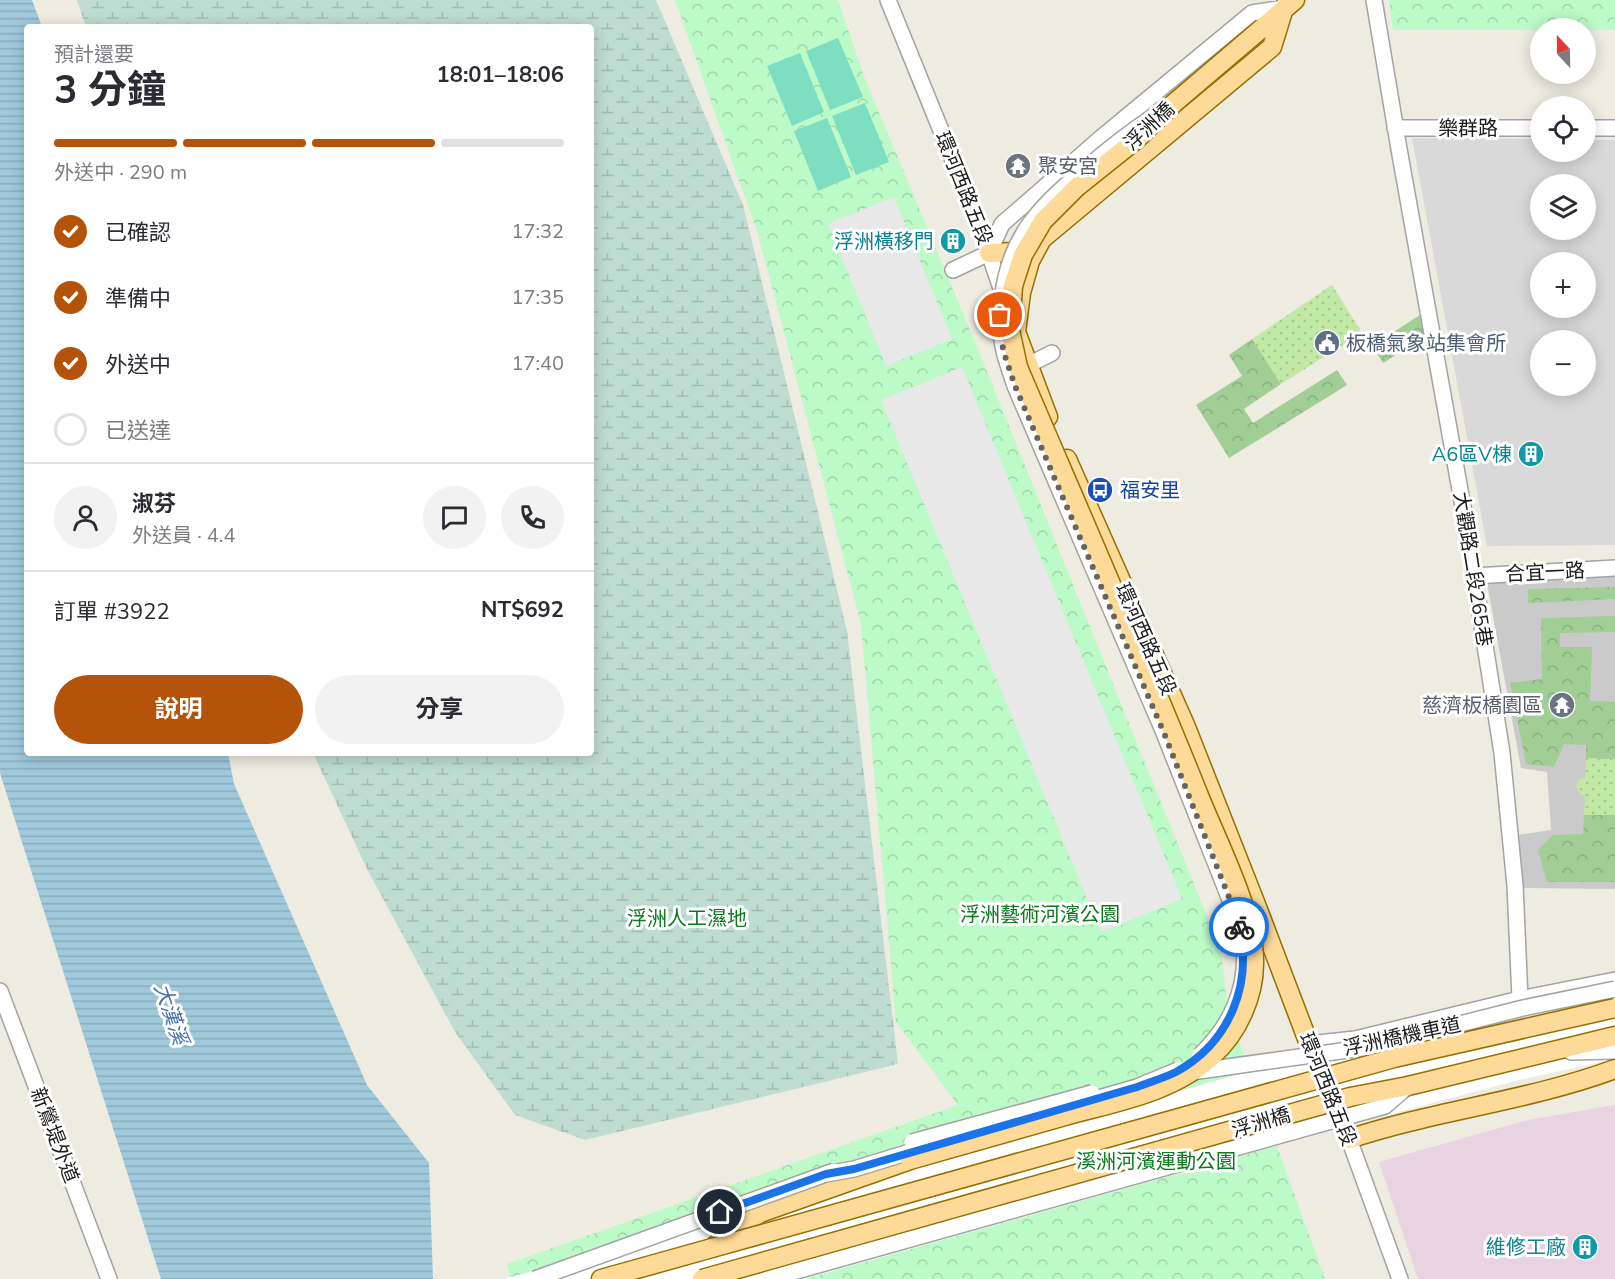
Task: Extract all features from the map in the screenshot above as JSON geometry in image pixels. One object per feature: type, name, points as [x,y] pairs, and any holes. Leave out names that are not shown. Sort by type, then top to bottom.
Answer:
[{"type":"main road","points":[[989,253],[1015,252],[1042,239],[1272,46],[1286,3]]},
{"type":"main road","name":"浮洲橋","points":[[712,1248],[760,1213],[770,1209],[910,1160],[1139,1095],[1177,1081],[1214,1055],[1230,1036],[1242,1014],[1250,990],[1254,960],[1246,915],[1173,730],[1018,367],[1010,330],[1013,286],[1023,255],[1043,221],[1077,187],[1137,139],[1286,3]]},
{"type":"main road","points":[[1016,332],[1021,293],[1030,261],[1042,239]]},
{"type":"main road","name":"環河西路五段","points":[[1016,332],[1049,418],[1182,718],[1309,1044],[1349,1139]]},
{"type":"main road","name":"浮洲橋","points":[[602,1279],[1394,1058],[1615,1008]]},
{"type":"main road","name":"浮洲橋","points":[[702,1279],[1339,1100],[1408,1086],[1615,1036]]},
{"type":"main road","points":[[1349,1139],[1424,1117],[1570,1085],[1615,1069]]},
{"type":"main road","points":[[1570,1085],[1615,1084]]},
{"type":"street","name":"環河西路五段","points":[[888,0],[989,253],[1016,332]]},
{"type":"street","name":"大觀路二段265巷","points":[[1374,0],[1474,576],[1503,763],[1515,885],[1520,999]]},
{"type":"street","points":[[954,270],[989,253],[1002,224],[1102,137],[1252,13],[1286,3]]},
{"type":"street","points":[[826,1174],[854,1169],[1137,1087],[1175,1072],[1195,1060],[1213,1043],[1228,1021],[1238,1000],[1244,974],[1244,946],[1236,915],[1164,733],[1015,386],[1003,350],[1000,315],[1004,280],[1015,247],[1029,222],[1049,199],[1079,173],[1130,132],[1173,104]]},
{"type":"street","name":"樂群路","points":[[1395,128],[1530,128]]},
{"type":"street","points":[[1596,128],[1615,128]]},
{"type":"street","points":[[1028,365],[1052,353]]},
{"type":"street","name":"合宜一路","points":[[1474,576],[1615,568]]},
{"type":"street","points":[[1309,1044],[1355,1039],[1520,999],[1615,980]]},
{"type":"street","name":"浮洲橋機車道","points":[[535,1279],[905,1144],[1136,1081],[1369,1047],[1523,1008],[1615,989]]},
{"type":"street","name":"新鶯堤外道","points":[[0,991],[109,1279]]},
{"type":"street","points":[[1547,1052],[1615,1051]]},
{"type":"street","points":[[768,1279],[1386,1106],[1408,1086]]},
{"type":"street","name":"環河西路五段","points":[[1349,1139],[1400,1279]]},
{"type":"shaded area","points":[[1412,138],[1530,139],[1530,162],[1596,162],[1596,140],[1615,140],[1615,545],[1487,546]]},
{"type":"shaded area","points":[[894,197],[952,339],[886,366],[828,224]]},
{"type":"shaded area","points":[[962,367],[1182,899],[1101,932],[881,400]]},
{"type":"shaded area","name":"慈濟板橋園區","points":[[1615,576],[1615,889],[1523,888],[1517,835],[1551,830],[1547,772],[1521,768],[1487,583]]},
{"type":"shaded area","points":[[1615,1105],[1615,1279],[1418,1279],[1379,1162],[1528,1120]]},
{"type":"green space","name":"浮洲人工濕地","points":[[77,0],[656,0],[743,205],[847,631],[898,1064],[585,1140],[515,1115],[455,1032],[367,869],[314,756],[594,756],[594,24],[85,24]]},
{"type":"green space","name":"浮洲藝術河濱公園","points":[[675,0],[838,0],[865,79],[975,342],[1221,951],[1228,1011],[1325,1279],[511,1279],[507,1264],[958,1105],[896,1022],[861,624],[758,234]]},
{"type":"green space","points":[[1389,0],[1615,0],[1615,30],[1596,30],[1596,18],[1530,18],[1530,30],[1393,30]]},
{"type":"green space","points":[[838,38],[863,97],[830,110],[806,51]]},
{"type":"green space","points":[[800,53],[824,112],[792,126],[767,66]]},
{"type":"green space","points":[[865,103],[889,162],[856,175],[832,116]]},
{"type":"green space","points":[[827,118],[851,177],[818,191],[794,131]]},
{"type":"green space","points":[[1332,285],[1362,333],[1281,384],[1252,339]]},
{"type":"green space","points":[[1420,315],[1424,337],[1383,363],[1372,346]]},
{"type":"green space","points":[[1252,339],[1281,384],[1244,409],[1253,423],[1337,370],[1347,385],[1229,458],[1196,405],[1242,376],[1229,355]]},
{"type":"green space","points":[[1615,587],[1615,599],[1528,603],[1528,589]]},
{"type":"green space","points":[[1615,616],[1615,632],[1560,633],[1560,647],[1592,647],[1590,701],[1615,702],[1615,759],[1586,758],[1586,745],[1564,744],[1554,767],[1526,764],[1510,683],[1542,679],[1541,618]]},
{"type":"green space","points":[[1586,758],[1615,759],[1615,815],[1584,815],[1585,796],[1580,794],[1576,786],[1579,779],[1585,778]]},
{"type":"green space","points":[[1584,815],[1615,815],[1615,882],[1547,882],[1538,850],[1553,835],[1583,834]]},
{"type":"water","name":"大漢溪","points":[[0,0],[32,0],[41,24],[24,24],[24,756],[229,756],[234,784],[367,1085],[429,1163],[433,1279],[161,1279],[0,773]]},
{"type":"pier","points":[[1615,983],[1615,1059],[1519,1080],[1383,1116],[804,1279],[504,1279],[1369,1038]]},
{"type":"way so far","points":[[1000,315],[1003,350],[1015,386],[1164,733],[1239,927]]},
{"type":"place","name":"聚安宮","points":[[1018,166]]},
{"type":"place","name":"浮洲橫移門","points":[[953,241]]},
{"type":"place","name":"板橋氣象站集會所","points":[[1327,343]]},
{"type":"place","name":"A6區V棟","points":[[1531,454]]},
{"type":"place","name":"福安里","points":[[1100,490]]},
{"type":"place","name":"慈濟板橋園區","points":[[1562,705]]},
{"type":"place","name":"維修工廠","points":[[1585,1247]]},
{"type":"route","points":[[720,1212],[826,1174],[854,1169],[1137,1087],[1175,1072],[1195,1060],[1213,1043],[1228,1021],[1238,1000],[1244,974],[1244,946],[1239,927]]},
{"type":"park label","name":"溪洲河濱運動公園","points":[[1156,1161]]}]
